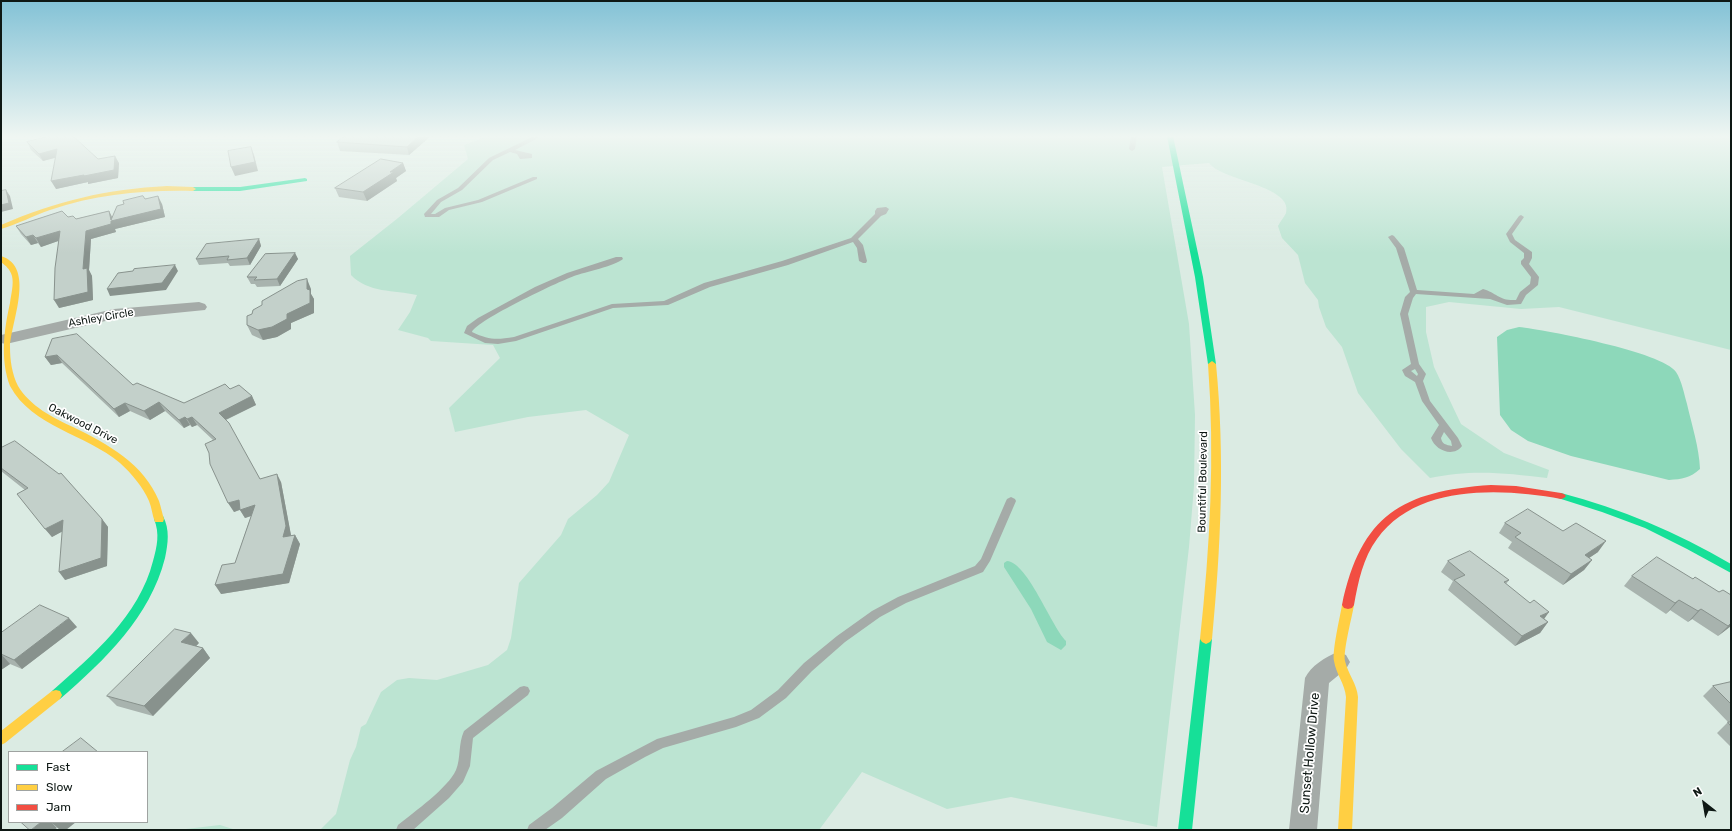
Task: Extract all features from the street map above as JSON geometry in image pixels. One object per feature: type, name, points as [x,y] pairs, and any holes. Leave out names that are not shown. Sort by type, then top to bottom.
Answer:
[{"type":"street","name":"Bountiful Boulevard","points":[[1178,175],[1205,314],[1216,420],[1216,481],[1213,550],[1186,830]]},
{"type":"street","points":[[1,227],[53,206],[127,190],[160,187],[216,190],[242,189],[268,187],[306,180]]},
{"type":"street","name":"Oakwood Drive","points":[[1,258],[13,268],[16,284],[6,339],[5,358],[10,378],[22,398],[40,415],[52,423],[102,446],[126,463],[144,483],[151,494],[163,520],[164,534],[163,551],[158,570],[137,612],[120,633],[78,677],[1,739]]},
{"type":"street","name":"Ashley Circle","points":[[6,339],[114,314],[199,307]]},
{"type":"street","points":[[1345,830],[1352,689],[1338,662],[1353,582],[1360,562],[1380,528],[1395,515],[1410,505],[1448,492],[1492,488],[1563,497],[1590,504],[1638,520],[1666,532],[1731,569]]},
{"type":"street","name":"Sunset Hollow Drive","points":[[1303,830],[1317,678],[1338,662]]},
{"type":"lane","points":[[475,175],[460,189],[439,201],[427,214],[427,216],[437,216],[447,209],[480,201],[535,178]]},
{"type":"lane","points":[[619,259],[570,275],[538,289],[481,320],[470,328],[468,333],[485,340],[498,342],[516,339],[612,306],[665,303],[708,285],[785,263],[853,239],[879,214]]},
{"type":"lane","points":[[1414,292],[1442,295],[1492,297],[1507,303],[1518,302],[1522,299],[1523,294],[1534,285],[1535,277],[1525,264],[1525,261],[1528,258],[1528,252],[1512,241],[1509,234],[1522,217]]},
{"type":"lane","points":[[1392,237],[1400,248],[1414,292]]},
{"type":"lane","points":[[853,239],[858,240],[860,244],[863,261]]},
{"type":"lane","points":[[1414,292],[1409,297],[1404,314],[1415,364],[1422,374],[1421,380],[1419,381],[1426,401],[1443,426]]},
{"type":"lane","points":[[534,830],[608,771],[661,743],[736,722],[755,714],[782,694],[808,667],[841,639],[876,614],[902,600],[979,569],[985,561],[1011,501]]},
{"type":"lane","points":[[403,830],[456,782],[462,772],[465,743],[468,735],[524,691]]},
{"type":"shaded area","points":[[449,175],[1163,175],[1189,324],[1195,415],[1194,486],[1189,547],[1157,827],[1011,797],[947,809],[862,772],[819,830],[320,830],[336,814],[350,760],[356,747],[361,727],[366,724],[381,692],[397,680],[409,678],[437,680],[488,665],[507,650],[511,638],[519,583],[561,535],[568,519],[597,495],[609,482],[629,435],[586,410],[528,417],[455,432],[449,408],[500,358],[493,345],[431,341],[428,338],[398,330],[410,312],[417,295],[373,288],[358,281],[351,275],[350,256]]},
{"type":"shaded area","points":[[1229,175],[1731,175],[1731,350],[1559,307],[1521,309],[1449,302],[1426,307],[1426,332],[1434,367],[1461,424],[1504,453],[1549,470],[1547,478],[1503,473],[1474,473],[1445,475],[1430,478],[1401,449],[1358,393],[1342,347],[1326,327],[1318,300],[1305,283],[1298,255],[1282,238],[1278,226],[1286,213],[1285,204],[1279,196],[1255,184]]},
{"type":"shaded area","points":[[1519,327],[1553,332],[1603,343],[1650,357],[1667,364],[1676,372],[1681,383],[1697,445],[1700,469],[1686,478],[1669,480],[1571,456],[1528,441],[1511,430],[1500,415],[1497,337],[1507,330]]},
{"type":"shaded area","points":[[1007,561],[1015,564],[1031,583],[1053,622],[1066,641],[1066,645],[1061,650],[1047,642],[1031,609],[1004,567],[1004,563]]},
{"type":"shaded area","points":[[220,825],[236,830],[184,830],[186,829]]},
{"type":"building","points":[[52,175],[90,175],[84,175],[51,181]]},
{"type":"building","points":[[356,175],[390,175],[363,192],[335,188]]},
{"type":"building","points":[[6,190],[9,203],[1,205],[1,191]]},
{"type":"building","points":[[143,196],[145,199],[158,196],[161,209],[111,221],[111,224],[86,231],[83,269],[87,268],[88,292],[54,300],[55,268],[60,231],[36,238],[33,235],[26,237],[16,226],[62,211],[68,217],[73,216],[76,219],[109,211],[111,220],[117,206],[124,204],[123,201]]},
{"type":"building","points":[[259,239],[247,258],[227,260],[229,256],[196,259],[206,244]]},
{"type":"building","points":[[295,253],[277,279],[254,280],[257,277],[247,277],[265,254]]},
{"type":"building","points":[[175,265],[162,283],[107,289],[118,273],[133,271],[134,269]]},
{"type":"building","points":[[307,279],[307,289],[310,290],[310,303],[287,314],[287,319],[272,327],[258,330],[247,325],[247,316],[252,314],[253,310],[262,305],[262,301],[297,281]]},
{"type":"building","points":[[77,334],[133,385],[137,383],[184,403],[225,384],[230,389],[239,385],[252,396],[219,413],[229,423],[260,479],[277,474],[286,526],[283,537],[295,535],[283,574],[215,585],[222,565],[235,563],[255,505],[240,510],[239,500],[228,503],[210,464],[209,453],[205,444],[216,439],[192,417],[187,419],[185,417],[179,420],[159,402],[144,411],[125,403],[114,409],[57,355],[45,357],[52,339]]},
{"type":"building","points":[[15,441],[59,474],[61,473],[102,519],[101,558],[59,572],[63,520],[45,529],[17,494],[28,488],[1,468],[1,448]]},
{"type":"building","points":[[1528,509],[1563,531],[1576,523],[1606,541],[1585,555],[1592,560],[1571,574],[1515,537],[1521,533],[1505,523]]},
{"type":"building","points":[[1470,551],[1509,580],[1504,582],[1530,603],[1534,600],[1549,612],[1540,616],[1548,622],[1522,636],[1454,580],[1465,575],[1448,561]]},
{"type":"building","points":[[1657,557],[1693,579],[1695,577],[1719,592],[1723,590],[1731,595],[1731,623],[1728,626],[1701,609],[1698,611],[1679,600],[1675,603],[1632,576]]},
{"type":"building","points":[[40,605],[69,618],[14,660],[1,654],[1,633]]},
{"type":"building","points":[[175,629],[191,633],[181,642],[203,648],[144,706],[107,696]]},
{"type":"building","points":[[1731,682],[1731,704],[1713,686]]},
{"type":"building","points":[[81,738],[97,751],[63,751]]},
{"type":"building","points":[[22,823],[40,823],[31,830]]},
{"type":"traffic: fast","points":[[1178,175],[1199,277],[1212,364]]},
{"type":"traffic: fast","points":[[193,189],[240,189],[305,180]]},
{"type":"traffic: fast","points":[[1561,496],[1606,509],[1670,535],[1731,569]]},
{"type":"traffic: fast","points":[[56,695],[89,666],[121,632],[147,594],[156,573],[163,543],[163,530],[159,519]]},
{"type":"traffic: fast","points":[[1185,830],[1206,639]]},
{"type":"traffic: slow","points":[[1,227],[24,217],[94,196],[142,189],[193,189]]},
{"type":"traffic: slow","points":[[1,258],[12,267],[16,277],[16,289],[6,346],[8,370],[14,385],[22,398],[33,408],[46,417],[101,445],[124,462],[138,476],[149,491],[154,501],[159,519]]},
{"type":"traffic: slow","points":[[1206,639],[1213,570],[1217,467],[1217,433],[1212,364]]},
{"type":"traffic: slow","points":[[1345,830],[1352,697],[1350,686],[1341,668],[1339,658],[1348,605]]},
{"type":"traffic: slow","points":[[1,739],[56,695]]},
{"type":"traffic: jam","points":[[1348,605],[1352,585],[1359,564],[1373,536],[1397,513],[1418,502],[1465,490],[1516,489],[1561,496]]}]
